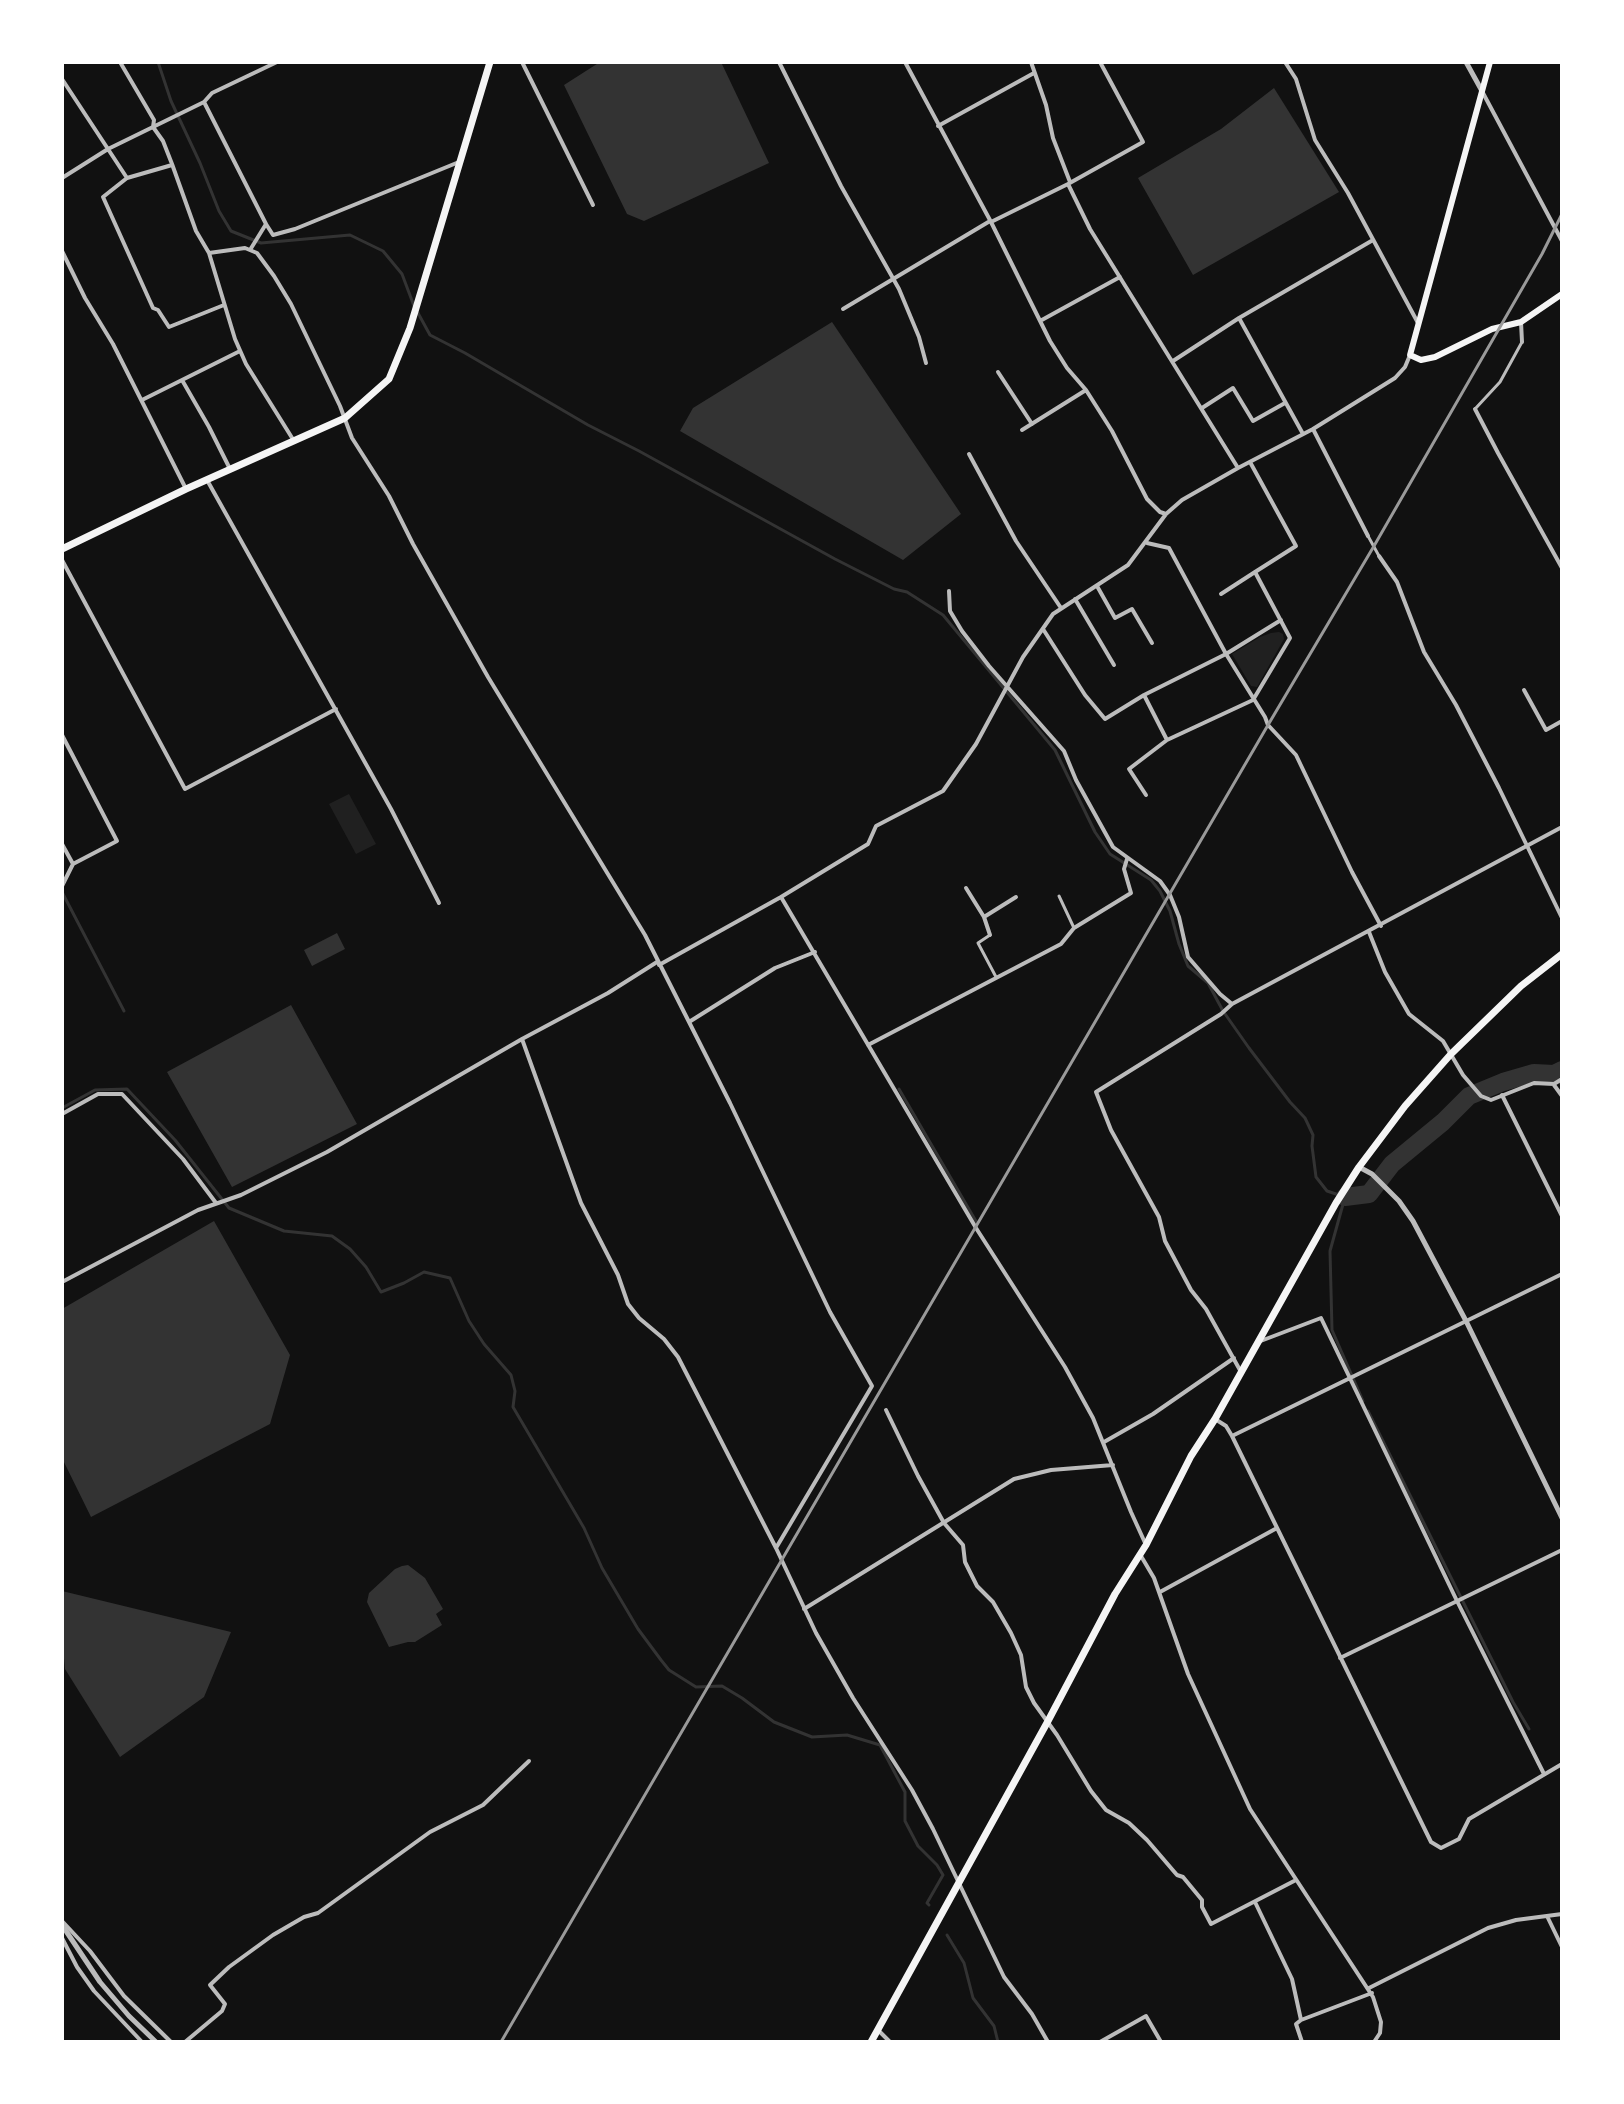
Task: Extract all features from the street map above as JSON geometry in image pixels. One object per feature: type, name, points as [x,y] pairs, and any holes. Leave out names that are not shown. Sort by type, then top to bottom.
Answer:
[{"type":"highway","points":[[62,549],[345,418],[389,379],[410,328],[490,62]]},
{"type":"highway","points":[[871,2042],[1115,1594],[1146,1545],[1191,1456],[1215,1419],[1336,1203],[1405,1106],[1451,1054],[1521,986],[1562,954]]},
{"type":"main road","points":[[1490,62],[1410,355],[1421,360],[1435,357],[1492,329],[1521,322],[1562,294]]},
{"type":"street","points":[[120,62],[163,141],[196,231],[209,253],[240,351],[294,441]]},
{"type":"street","points":[[62,178],[108,149],[277,62]]},
{"type":"street","points":[[522,62],[593,205]]},
{"type":"street","points":[[779,62],[841,186],[893,279],[919,337],[926,363]]},
{"type":"street","points":[[905,62],[1067,368],[1086,390],[1112,431],[1147,499],[1166,514]]},
{"type":"street","points":[[1031,62],[1046,105],[1053,138],[1090,229],[1238,468]]},
{"type":"street","points":[[843,309],[990,222],[1143,142],[1100,62]]},
{"type":"street","points":[[1285,62],[1296,79],[1315,140],[1348,193],[1419,324]]},
{"type":"street","points":[[1466,62],[1562,241]]},
{"type":"street","points":[[938,126],[1035,72]]},
{"type":"street","points":[[62,79],[127,178]]},
{"type":"street","points":[[204,102],[273,235],[295,229],[460,161]]},
{"type":"street","points":[[172,164],[127,178],[103,197],[153,308],[158,310],[169,327],[224,305]]},
{"type":"street","points":[[250,250],[266,224]]},
{"type":"street","points":[[1173,361],[1239,318],[1373,240]]},
{"type":"street","points":[[209,253],[245,248],[257,253],[291,304],[352,438],[389,496],[488,677],[645,935],[830,1312],[872,1386],[776,1548]]},
{"type":"street","points":[[62,251],[186,489]]},
{"type":"street","points":[[1040,321],[1120,277]]},
{"type":"street","points":[[1239,318],[1303,434]]},
{"type":"street","points":[[1521,322],[1522,342],[1500,382],[1475,409],[1562,568]]},
{"type":"street","points":[[142,400],[240,351]]},
{"type":"street","points":[[62,1282],[198,1210],[227,1200],[327,1152],[522,1039],[781,897],[868,844],[876,826],[943,791],[976,744],[1023,657],[1053,614],[1128,565],[1166,514],[1182,500],[1313,429],[1395,378],[1410,355]]},
{"type":"street","points":[[998,372],[1032,424]]},
{"type":"street","points":[[182,380],[230,470]]},
{"type":"street","points":[[1202,408],[1233,388],[1253,421],[1285,403]]},
{"type":"street","points":[[1022,430],[1086,390]]},
{"type":"street","points":[[1313,429],[1368,536],[1397,582],[1424,652],[1474,739],[1562,918]]},
{"type":"street","points":[[969,454],[1016,541],[1061,608]]},
{"type":"street","points":[[1221,594],[1296,546],[1250,462]]},
{"type":"street","points":[[207,480],[391,809],[439,903]]},
{"type":"street","points":[[1147,543],[1169,548],[1268,725],[1296,755],[1381,926]]},
{"type":"street","points":[[62,560],[185,789],[336,709]]},
{"type":"street","points":[[1146,795],[1129,769],[1167,740],[1253,700],[1290,638],[1255,572]]},
{"type":"street","points":[[1097,586],[1115,618],[1132,609],[1152,643]]},
{"type":"street","points":[[949,591],[950,611],[962,631],[1064,751],[1076,780],[1113,847],[1160,881],[1179,917],[1188,957],[1232,1004]]},
{"type":"street","points":[[1075,599],[1114,665]]},
{"type":"street","points":[[1043,629],[1085,695],[1105,719],[1144,695],[1226,654],[1281,620]]},
{"type":"street","points":[[1524,690],[1546,730],[1562,721]]},
{"type":"street","points":[[1144,695],[1167,740]]},
{"type":"street","points":[[62,735],[117,841],[73,864],[62,886]]},
{"type":"street","points":[[1241,1372],[1206,1309],[1184,1278],[1165,1241],[1159,1217],[1111,1130],[1096,1092],[1221,1014],[1232,1004],[1562,827]]},
{"type":"street","points":[[62,844],[73,864]]},
{"type":"street","points":[[868,1045],[1061,944],[1074,928],[1131,893],[1124,869],[1127,859]]},
{"type":"street","points":[[966,888],[984,917],[990,935],[978,943],[996,977]]},
{"type":"street","points":[[1059,896],[1074,928]]},
{"type":"street","points":[[781,897],[976,1228],[1065,1367],[1104,1442],[1146,1545]]},
{"type":"street","points":[[984,917],[1016,897]]},
{"type":"street","points":[[1369,932],[1385,972],[1409,1014],[1443,1041],[1463,1075],[1481,1096],[1491,1100],[1534,1083],[1555,1084],[1562,1079]]},
{"type":"street","points":[[689,1022],[775,968],[815,952]]},
{"type":"street","points":[[522,1039],[581,1203],[618,1275],[628,1304],[678,1357],[804,1609],[853,1698],[912,1790],[960,1882],[1004,1977],[1032,2014],[1048,2042]]},
{"type":"street","points":[[1555,1084],[1562,1096]]},
{"type":"street","points":[[62,1114],[98,1094],[122,1094],[183,1159],[218,1203]]},
{"type":"street","points":[[1502,1095],[1562,1216]]},
{"type":"street","points":[[1359,1167],[1372,1174],[1399,1201],[1419,1230],[1562,1518]]},
{"type":"street","points":[[1232,1436],[1562,1274]]},
{"type":"street","points":[[1257,1342],[1321,1318],[1348,1379],[1544,1774]]},
{"type":"street","points":[[1104,1442],[1153,1414],[1234,1358]]},
{"type":"street","points":[[886,1410],[944,1523],[963,1545],[965,1562],[977,1586],[993,1602],[1011,1633],[1021,1655],[1026,1687],[1034,1703],[1106,1810],[1129,1823],[1177,1875],[1183,1877],[1202,1900],[1202,1907],[1211,1924],[1296,1880]]},
{"type":"street","points":[[1215,1419],[1226,1426],[1232,1436],[1431,1842],[1441,1848],[1459,1839],[1469,1819],[1562,1764]]},
{"type":"street","points":[[804,1609],[1014,1479],[1051,1470],[1113,1465]]},
{"type":"street","points":[[1160,1593],[1277,1528]]},
{"type":"street","points":[[1340,1658],[1562,1550]]},
{"type":"street","points":[[1140,1554],[1154,1578],[1188,1674],[1250,1809],[1370,1990],[1381,2022],[1380,2033],[1374,2042]]},
{"type":"street","points":[[185,2042],[222,2011],[225,2004],[210,1985],[229,1967],[273,1935],[304,1917],[318,1913],[430,1832],[483,1805],[529,1761]]},
{"type":"street","points":[[1255,1902],[1292,1979],[1301,2020]]},
{"type":"street","points":[[1302,2042],[1296,2024],[1301,2020],[1370,1990],[1488,1928],[1516,1920],[1562,1914]]},
{"type":"street","points":[[1547,1916],[1562,1947]]},
{"type":"street","points":[[62,1923],[100,1982],[156,2042]]},
{"type":"street","points":[[62,1923],[90,1951],[124,1996],[171,2042]]},
{"type":"street","points":[[62,1938],[94,1991],[142,2042]]},
{"type":"street","points":[[1100,2042],[1146,2016],[1161,2042]]},
{"type":"street","points":[[878,2030],[890,2042]]},
{"type":"shaded area","points":[[600,62],[721,62],[769,163],[644,221],[627,214],[564,85]]},
{"type":"shaded area","points":[[1274,88],[1339,192],[1193,275],[1138,178],[1221,129]]},
{"type":"shaded area","points":[[832,322],[961,514],[903,560],[680,431],[693,408]]},
{"type":"shaded area","points":[[1279,632],[1284,639],[1257,687],[1251,686],[1232,654],[1260,637]]},
{"type":"shaded area","points":[[349,794],[376,844],[356,854],[329,804]]},
{"type":"shaded area","points":[[337,933],[345,949],[312,966],[304,950]]},
{"type":"shaded area","points":[[291,1005],[357,1124],[232,1187],[167,1072]]},
{"type":"shaded area","points":[[214,1221],[290,1355],[270,1424],[91,1517],[62,1458],[62,1309]]},
{"type":"shaded area","points":[[408,1565],[425,1578],[443,1609],[436,1614],[442,1625],[415,1642],[389,1647],[367,1602],[369,1593],[395,1569]]},
{"type":"shaded area","points":[[62,1591],[231,1632],[204,1697],[120,1757],[65,1669]]},
{"type":"waterway","points":[[158,62],[171,101],[219,211],[231,231],[261,243],[350,235],[383,251],[402,274],[414,306]]},
{"type":"waterway","points":[[418,313],[430,335],[588,425],[835,559],[894,589],[907,592],[943,615],[1055,750],[1095,832],[1110,854],[1151,880],[1160,891],[1188,966],[1208,983],[1249,1048],[1305,1118],[1313,1135],[1316,1177],[1327,1191],[1345,1197],[1330,1251],[1332,1330],[1363,1401]]},
{"type":"waterway","points":[[62,892],[124,1011]]},
{"type":"waterway","points":[[1345,1197],[1369,1194],[1392,1164],[1469,1096],[1534,1073],[1554,1074],[1562,1070]]},
{"type":"waterway","points":[[1554,1074],[1562,1085]]},
{"type":"waterway","points":[[62,1108],[95,1090],[127,1089],[175,1140],[229,1208],[284,1231],[332,1236],[350,1249],[366,1267],[381,1292],[424,1272],[450,1278],[469,1321],[511,1375],[515,1391],[513,1407],[584,1528],[602,1568],[638,1629],[661,1660],[669,1670],[696,1687],[722,1686],[774,1722],[812,1737],[847,1735],[880,1745],[905,1792],[905,1821],[918,1846],[943,1875],[927,1903],[929,1905]]},
{"type":"waterway","points":[[899,1089],[977,1223]]},
{"type":"waterway","points":[[1368,1411],[1529,1729]]},
{"type":"waterway","points":[[947,1935],[964,1963],[973,1998],[994,2026],[998,2042]]},
{"type":"railway","points":[[501,2042],[1374,546],[1562,214]]}]
